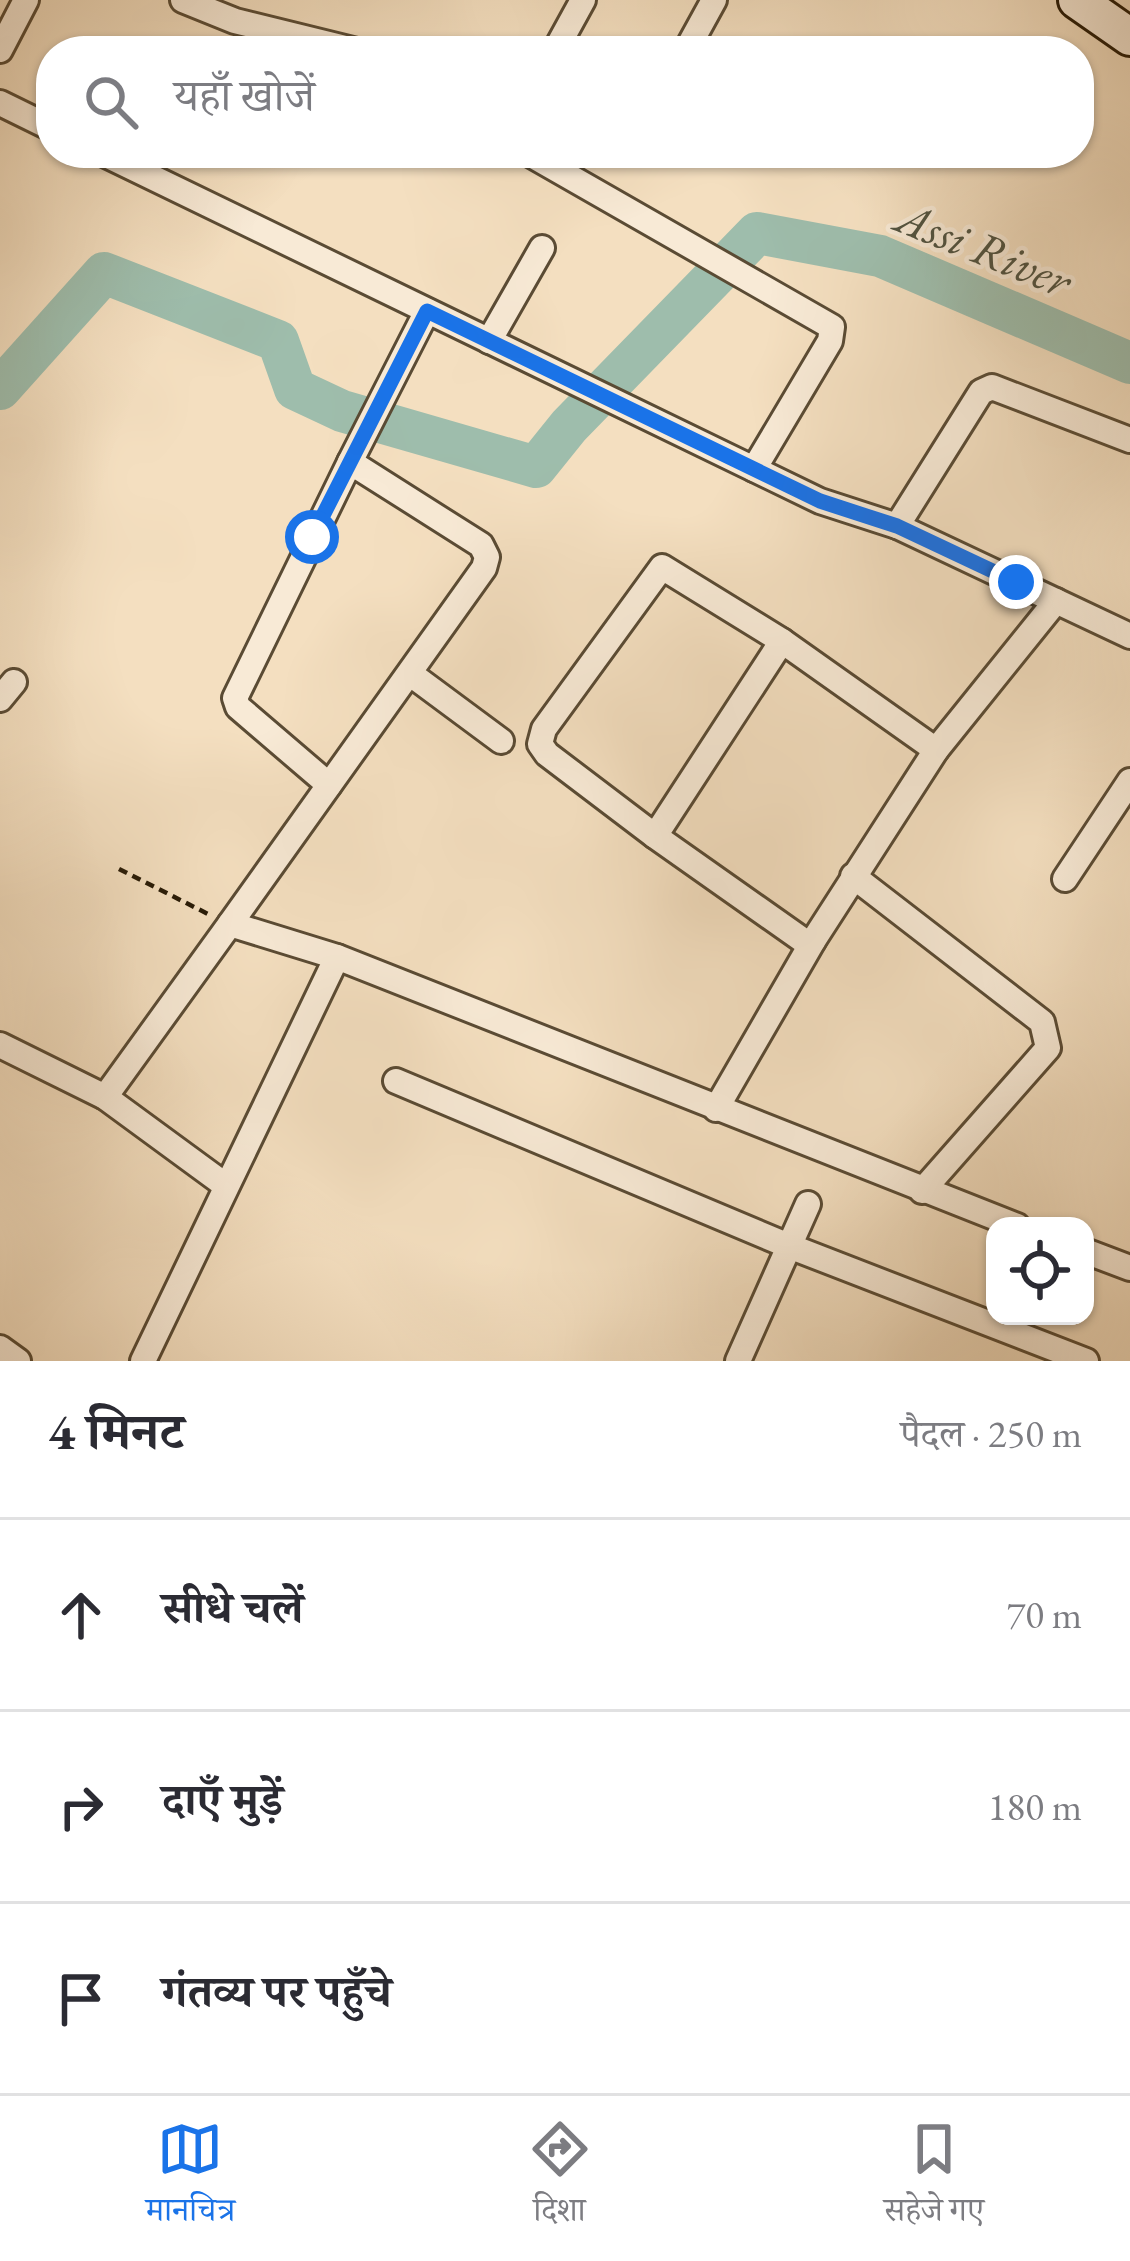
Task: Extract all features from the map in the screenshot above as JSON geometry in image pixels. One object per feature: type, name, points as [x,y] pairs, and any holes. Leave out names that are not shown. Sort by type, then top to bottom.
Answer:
[{"type":"street","points":[[0,50],[26,0]]},
{"type":"street","points":[[183,0],[240,11],[313,36]]},
{"type":"street","points":[[563,36],[583,0]]},
{"type":"street","points":[[694,36],[714,0]]},
{"type":"street","points":[[1076,0],[1130,37]]},
{"type":"street","points":[[0,103],[36,121]]},
{"type":"street","points":[[133,168],[820,501],[897,526],[1130,636]]},
{"type":"street","points":[[554,168],[832,327],[830,340],[754,469]]},
{"type":"street","points":[[489,341],[542,248]]},
{"type":"street","points":[[329,785],[238,707],[235,698],[427,311]]},
{"type":"street","points":[[897,526],[981,392],[992,387],[1130,440]]},
{"type":"street","points":[[105,1097],[412,675],[487,557],[481,545],[350,462]]},
{"type":"street","points":[[813,941],[804,941],[547,754],[540,743],[544,729],[662,567],[782,640],[936,750]]},
{"type":"street","points":[[716,1108],[813,941],[936,750],[1056,601]]},
{"type":"street","points":[[655,836],[782,640]]},
{"type":"street","points":[[412,675],[501,741]]},
{"type":"street","points":[[1065,879],[1130,781]]},
{"type":"street","points":[[853,877],[1042,1022],[1050,1036],[1048,1048],[922,1191]]},
{"type":"street","points":[[230,924],[337,957],[993,1217]]},
{"type":"street","points":[[143,1361],[337,957]]},
{"type":"street","points":[[0,1045],[105,1097],[225,1185]]},
{"type":"street","points":[[396,1081],[789,1246],[1086,1361]]},
{"type":"street","points":[[738,1361],[808,1204]]},
{"type":"street","points":[[1094,1253],[1127,1261]]},
{"type":"street","points":[[0,1348],[18,1361]]},
{"type":"path","points":[[118,869],[230,924]]},
{"type":"waterway","name":"Assi River","points":[[0,389],[104,273],[278,341],[295,389],[342,411],[536,467],[569,426],[757,233],[880,256],[1130,363]]},
{"type":"route","points":[[312,537],[427,311],[820,501],[897,526],[1016,582]]}]
